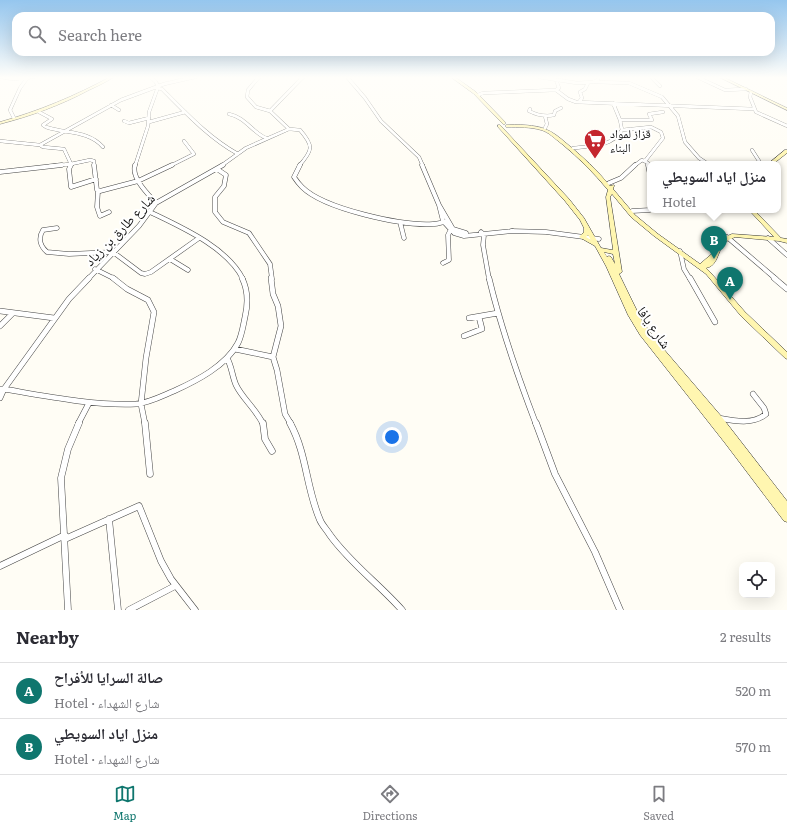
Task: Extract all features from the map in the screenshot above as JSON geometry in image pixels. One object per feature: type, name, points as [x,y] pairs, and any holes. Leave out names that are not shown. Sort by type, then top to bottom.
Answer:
[{"type":"street","points":[[12,105],[10,110],[14,118]]},
{"type":"street","points":[[0,122],[49,105]]},
{"type":"street","points":[[0,122],[39,112],[54,105]]},
{"type":"street","points":[[0,141],[33,146],[40,145],[64,130],[110,105]]},
{"type":"street","points":[[112,105],[119,110]]},
{"type":"street","points":[[151,105],[146,135],[134,166],[134,171],[138,181],[156,203]]},
{"type":"street","points":[[178,105],[229,150],[238,154]]},
{"type":"street","points":[[255,105],[270,111],[275,118],[287,125],[289,129],[300,130],[309,143],[310,148],[308,156],[294,174],[298,184],[310,193],[323,200],[383,219],[400,222],[428,223],[445,221],[462,233],[481,234]]},
{"type":"street","points":[[270,111],[275,105]]},
{"type":"street","points":[[370,105],[381,121],[419,157],[439,204],[439,209],[450,231],[461,236],[514,231],[546,232],[582,237],[613,252],[615,247]]},
{"type":"street","points":[[485,105],[503,124],[534,127],[547,131],[588,163],[611,186],[633,216],[680,251],[704,266],[743,314],[787,356]]},
{"type":"street","points":[[487,105],[503,124],[545,128],[573,148],[590,163],[632,211],[704,266],[722,282],[744,310],[787,351]]},
{"type":"street","points":[[573,148],[613,141],[620,135],[622,130],[620,120],[614,105]]},
{"type":"street","points":[[669,105],[678,116],[685,142],[704,161]]},
{"type":"street","points":[[679,105],[754,109],[787,126]]},
{"type":"street","points":[[530,109],[529,111],[533,113],[545,116],[554,115],[555,111],[561,108]]},
{"type":"street","points":[[39,112],[52,119],[44,123],[43,125],[46,127],[82,134],[98,140],[103,147]]},
{"type":"street","points":[[124,121],[129,123],[185,112]]},
{"type":"street","points":[[620,120],[652,120],[649,114],[664,112]]},
{"type":"street","points":[[229,114],[237,116],[250,125],[254,132],[266,138]]},
{"type":"street","points":[[545,116],[547,124],[545,128]]},
{"type":"street","name":"شارع يافا","points":[[503,124],[567,200],[600,245],[631,314],[642,333],[719,428],[787,518]]},
{"type":"street","name":"شارع يافا","points":[[503,124],[582,212],[620,280],[640,323],[653,341],[718,418],[787,508]]},
{"type":"street","points":[[620,280],[608,196],[611,186],[622,178],[637,163],[645,161],[663,139],[661,132],[651,127],[622,130]]},
{"type":"street","name":"شارع طارق بن زياد","points":[[0,398],[1,390],[54,318],[96,269],[150,212],[156,203],[217,169],[238,154],[266,138],[289,129]]},
{"type":"street","points":[[98,191],[127,185],[138,181],[194,154],[184,141]]},
{"type":"street","points":[[40,145],[43,147],[64,149],[71,164],[69,169],[71,187],[96,179]]},
{"type":"street","points":[[752,150],[759,161]]},
{"type":"street","points":[[774,161],[787,151]]},
{"type":"street","points":[[0,172],[20,168],[42,168],[94,161],[98,191],[97,207],[100,216],[109,212]]},
{"type":"street","points":[[217,169],[226,175],[224,186],[215,197],[215,212],[217,216],[223,222],[249,233],[271,265],[273,294],[278,306],[281,328],[273,357],[277,370],[285,414],[295,432],[303,453],[311,493],[320,521],[342,552],[386,592],[402,610]]},
{"type":"street","points":[[632,211],[647,210]]},
{"type":"street","points":[[1,390],[89,403],[141,404],[182,388],[204,375],[227,358],[235,349],[243,326],[247,307],[245,286],[241,276],[227,259],[199,238],[185,229],[150,212]]},
{"type":"street","points":[[754,213],[779,239]]},
{"type":"street","points":[[400,222],[404,238]]},
{"type":"street","points":[[582,237],[587,233],[587,227]]},
{"type":"street","points":[[57,228],[43,230],[40,234],[40,240],[43,248],[49,253],[82,254],[112,252],[141,273],[145,274],[151,272],[199,238]]},
{"type":"street","points":[[443,263],[449,260],[448,235],[450,231]]},
{"type":"street","points":[[481,234],[487,270],[498,313],[521,384],[555,474],[595,552],[620,610]]},
{"type":"street","points":[[704,266],[713,263],[721,243],[727,237],[734,235],[787,241]]},
{"type":"street","points":[[582,237],[600,245]]},
{"type":"street","points":[[727,237],[787,289]]},
{"type":"street","points":[[768,238],[787,255]]},
{"type":"street","points":[[680,251],[684,269],[715,322]]},
{"type":"street","points":[[170,259],[188,270]]},
{"type":"street","points":[[96,269],[112,277],[127,289],[148,300],[154,312],[146,358],[141,404],[145,419],[150,474]]},
{"type":"street","points":[[0,311],[54,318]]},
{"type":"street","points":[[0,326],[13,313]]},
{"type":"street","points":[[469,318],[498,313]]},
{"type":"street","points":[[464,336],[482,329],[479,317]]},
{"type":"street","points":[[235,349],[273,357]]},
{"type":"street","points":[[227,358],[232,367],[236,385],[258,414],[263,424],[265,439],[272,451]]},
{"type":"street","points":[[718,418],[740,421],[765,416],[766,414],[764,408],[753,394]]},
{"type":"street","points":[[68,610],[61,478],[63,461],[67,447],[89,403]]},
{"type":"street","points":[[0,566],[139,506],[161,561],[175,586],[195,610]]},
{"type":"street","points":[[109,519],[118,610]]},
{"type":"street","points":[[129,610],[175,586]]},
{"type":"place","name":"قزاز لمواد البناء","points":[[595,160]]},
{"type":"place","name":"منزل اياد السويطي","points":[[714,259]]},
{"type":"place","name":"صالة السرايا للأفراح","points":[[730,300]]}]
